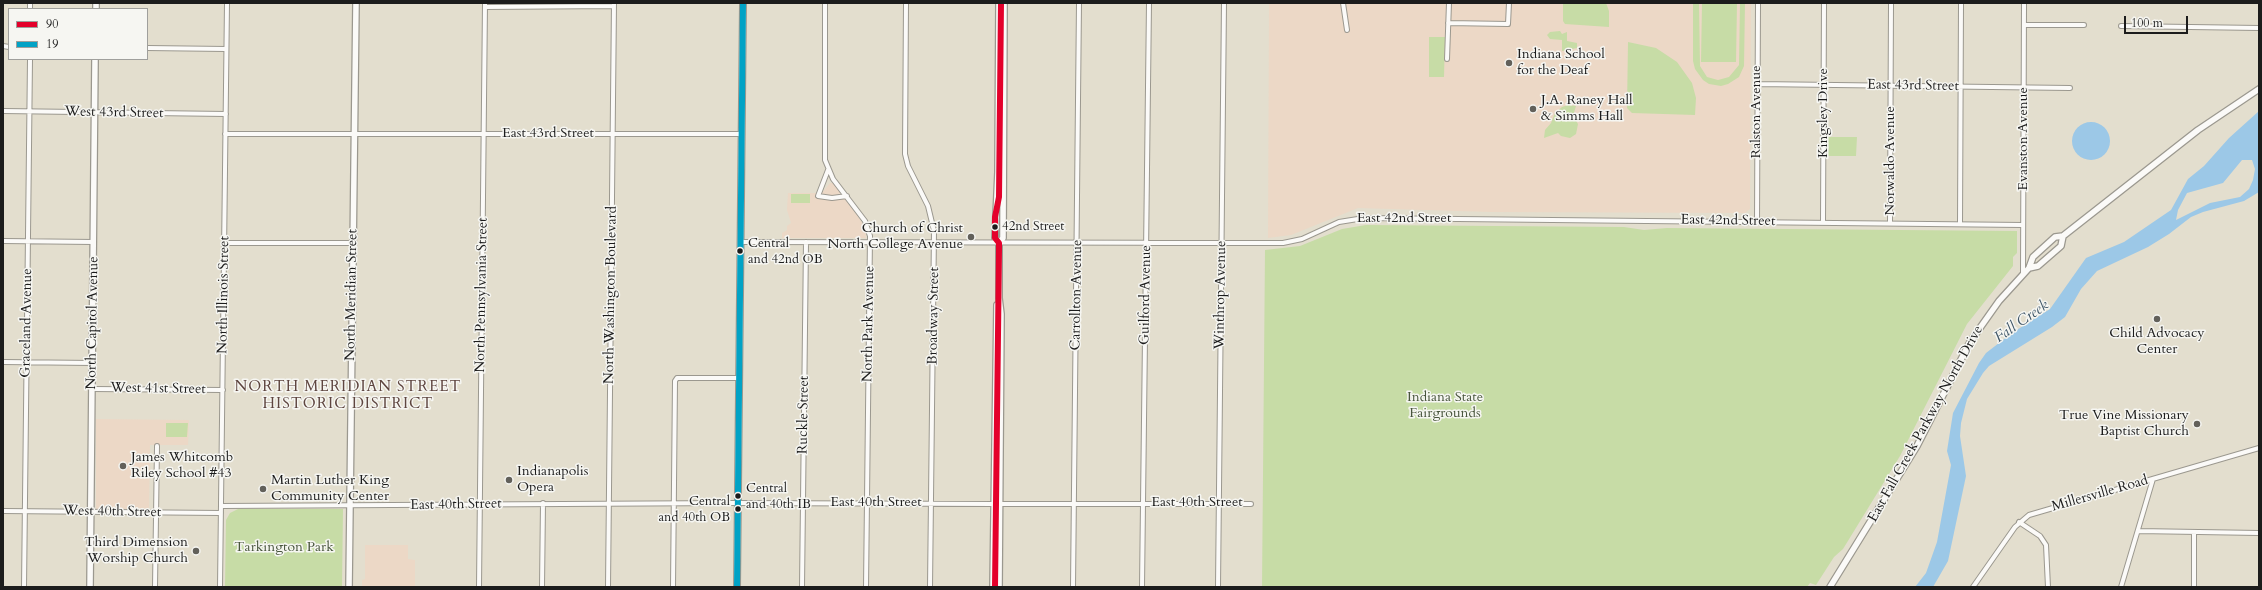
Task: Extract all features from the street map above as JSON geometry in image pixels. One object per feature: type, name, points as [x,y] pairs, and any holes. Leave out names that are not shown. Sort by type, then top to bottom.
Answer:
[{"type":"main road","name":"North Meridian Street","points":[[349,587],[356,3]]},
{"type":"main road","points":[[737,587],[743,3]]},
{"type":"main road","points":[[999,3],[998,172],[995,238],[999,243]]},
{"type":"main road","points":[[993,587],[997,504],[1001,314],[999,298],[999,243],[1003,238],[1004,3]]},
{"type":"main road","name":"North Capitol Avenue","points":[[90,587],[96,60]]},
{"type":"main road","name":"East Fall Creek Parkway North Drive","points":[[1830,587],[1917,446],[1970,342],[1996,304],[2029,268],[2032,257],[2055,237],[2063,236],[2198,130],[2259,89]]},
{"type":"main road","name":"East Fall Creek Parkway North Drive","points":[[2029,268],[2038,266],[2061,246],[2063,236]]},
{"type":"main road","points":[[997,504],[998,587]]},
{"type":"street","name":"North Illinois Street","points":[[220,587],[227,3]]},
{"type":"street","name":"North Park Avenue","points":[[824,3],[824,143],[828,170],[866,223],[870,243],[866,587]]},
{"type":"street","name":"Broadway Street","points":[[906,3],[905,154],[908,166],[930,213],[934,227],[935,243],[930,587]]},
{"type":"street","name":"Carrollton Avenue","points":[[1073,587],[1079,3]]},
{"type":"street","name":"Guilford Avenue","points":[[1142,587],[1147,243],[1148,3]]},
{"type":"street","name":"Winthrop Avenue","points":[[1218,587],[1224,3]]},
{"type":"street","points":[[1343,3],[1347,30]]},
{"type":"street","points":[[1447,59],[1449,3]]},
{"type":"street","points":[[1448,23],[1508,24],[1509,3]]},
{"type":"street","name":"Ralston Avenue","points":[[1757,222],[1758,3]]},
{"type":"street","name":"Kingsley Drive","points":[[1823,222],[1824,3]]},
{"type":"street","name":"Norwaldo Avenue","points":[[1890,223],[1891,3]]},
{"type":"street","points":[[1960,224],[1961,3]]},
{"type":"street","name":"Evanston Avenue","points":[[2023,274],[2024,3]]},
{"type":"street","points":[[485,5],[614,5]]},
{"type":"street","name":"North Pennsylvania Street","points":[[479,587],[485,5]]},
{"type":"street","name":"North Washington Boulevard","points":[[608,587],[614,5]]},
{"type":"street","points":[[2024,25],[2084,25]]},
{"type":"street","points":[[2121,26],[2259,28]]},
{"type":"street","points":[[148,48],[226,49]]},
{"type":"street","name":"Graceland Avenue","points":[[24,587],[30,60]]},
{"type":"street","name":"East 43rd Street","points":[[1757,84],[2070,88]]},
{"type":"street","name":"West 43rd Street","points":[[3,111],[226,114]]},
{"type":"street","points":[[225,134],[354,133]]},
{"type":"street","name":"East 43rd Street","points":[[354,133],[742,134]]},
{"type":"street","points":[[828,170],[818,193],[819,197],[847,196]]},
{"type":"street","name":"East 42nd Street","points":[[741,242],[1290,242],[1310,236],[1340,222],[1364,218],[2024,225]]},
{"type":"street","points":[[3,241],[94,242]]},
{"type":"street","name":"Ruckle Street","points":[[802,587],[806,242]]},
{"type":"street","points":[[224,243],[353,243]]},
{"type":"street","points":[[3,362],[92,363]]},
{"type":"street","points":[[672,587],[676,379],[740,378]]},
{"type":"street","name":"West 41st Street","points":[[92,389],[223,390]]},
{"type":"street","points":[[155,587],[157,446]]},
{"type":"street","name":"Millersville Road","points":[[1973,587],[2019,522],[2033,513],[2259,448]]},
{"type":"street","points":[[2121,587],[2153,479]]},
{"type":"street","points":[[542,587],[543,503]]},
{"type":"street","name":"East 40th Street","points":[[350,506],[543,503],[1251,504]]},
{"type":"street","points":[[221,506],[350,506]]},
{"type":"street","name":"West 40th Street","points":[[3,511],[221,513]]},
{"type":"street","points":[[2019,522],[2040,536],[2046,545],[2048,587]]},
{"type":"street","points":[[2138,531],[2259,532]]},
{"type":"street","points":[[2194,532],[2194,587]]},
{"type":"shaded area","name":"Indiana School for the Deaf","points":[[1269,3],[1751,3],[1750,209],[1745,213],[1491,212],[1358,208],[1291,235],[1268,238]]},
{"type":"shaded area","points":[[830,183],[833,183],[865,227],[866,238],[782,238],[782,233],[787,230],[787,226],[791,223],[787,210],[788,193],[822,193]]},
{"type":"shaded area","name":"James Whitcomb Riley School #43","points":[[96,419],[189,420],[188,445],[150,445],[149,509],[96,509]]},
{"type":"shaded area","points":[[365,545],[408,545],[408,559],[415,560],[415,587],[362,587],[362,580],[365,579]]},
{"type":"green space","points":[[1563,3],[1606,3],[1609,11],[1609,27],[1565,24],[1563,21]]},
{"type":"green space","points":[[1693,3],[1699,3],[1700,66],[1707,77],[1718,80],[1729,77],[1739,65],[1740,3],[1745,3],[1744,66],[1739,77],[1728,84],[1721,86],[1709,84],[1703,80],[1695,69],[1693,61]]},
{"type":"green space","points":[[1702,3],[1737,3],[1736,62],[1701,62]]},
{"type":"green space","points":[[1560,31],[1562,34],[1567,32],[1567,41],[1577,43],[1577,48],[1562,51],[1562,40],[1550,39],[1547,35],[1550,32]]},
{"type":"green space","points":[[1429,37],[1445,37],[1444,77],[1429,77]]},
{"type":"green space","points":[[1628,42],[1656,48],[1677,62],[1692,83],[1696,98],[1695,115],[1632,113],[1627,108]]},
{"type":"green space","points":[[1568,105],[1576,106],[1573,116],[1578,124],[1576,134],[1570,138],[1561,136],[1558,133],[1544,138],[1545,130],[1551,123],[1555,113],[1562,107]]},
{"type":"green space","points":[[1827,137],[1857,137],[1856,156],[1827,156]]},
{"type":"green space","points":[[791,194],[810,194],[810,203],[791,203]]},
{"type":"green space","name":"Indiana State Fairgrounds","points":[[1366,225],[1624,227],[1644,230],[1667,228],[2017,231],[2017,253],[2013,257],[2013,266],[1967,324],[1900,456],[1843,549],[1834,557],[1816,585],[1810,583],[1807,587],[1262,587],[1265,250],[1300,246],[1342,229]]},
{"type":"green space","points":[[166,423],[188,423],[187,437],[166,437]]},
{"type":"green space","name":"Tarkington Park","points":[[238,509],[343,509],[342,587],[225,587],[226,520],[230,513]]},
{"type":"water","name":"Fall Creek","points":[[2259,111],[2259,192],[2244,201],[2203,212],[2191,217],[2169,234],[2148,247],[2097,271],[2081,289],[2065,317],[2052,327],[1989,366],[1983,373],[1967,399],[1961,423],[1960,436],[1966,476],[1948,561],[1933,587],[1915,587],[1926,573],[1937,542],[1951,465],[1947,451],[1953,413],[1979,363],[1986,353],[2012,333],[2050,309],[2086,258],[2124,242],[2171,210],[2188,179],[2204,166],[2229,138]],"holes":[[[2242,160],[2252,160],[2255,169],[2253,180],[2249,189],[2240,197],[2210,203],[2176,220],[2178,210],[2187,193],[2223,183]]]},
{"type":"water","points":[[2091,122],[2101,125],[2107,131],[2110,141],[2107,151],[2101,157],[2091,160],[2081,157],[2075,151],[2072,141],[2075,131],[2081,125]]},
{"type":"transit line","name":"19","points":[[737,587],[743,3]]},
{"type":"transit line","name":"90","points":[[995,587],[999,250],[999,243],[995,238],[995,217],[999,197],[1001,3]]},
{"type":"place","name":"Indiana School for the Deaf","points":[[1509,63]]},
{"type":"place","name":"J.A. Raney Hall & Simms Hall","points":[[1533,109]]},
{"type":"place","name":"42nd Street","points":[[995,227]]},
{"type":"place","name":"Church of Christ North College Avenue","points":[[971,237]]},
{"type":"place","name":"Central and 42nd OB","points":[[740,251]]},
{"type":"place","name":"Child Advocacy Center","points":[[2157,319]]},
{"type":"place","name":"True Vine Missionary Baptist Church","points":[[2197,424]]},
{"type":"place","name":"James Whitcomb Riley School #43","points":[[123,466]]},
{"type":"place","name":"Indianapolis Opera","points":[[509,480]]},
{"type":"place","name":"Martin Luther King Community Center","points":[[263,489]]},
{"type":"place","name":"Central and 40th IB","points":[[738,496]]},
{"type":"place","name":"Central and 40th OB","points":[[738,509]]},
{"type":"place","name":"Third Dimension Worship Church","points":[[196,551]]},
{"type":"district","name":"NORTH MERIDIAN STREET HISTORIC DISTRICT","points":[[348,396]]}]
